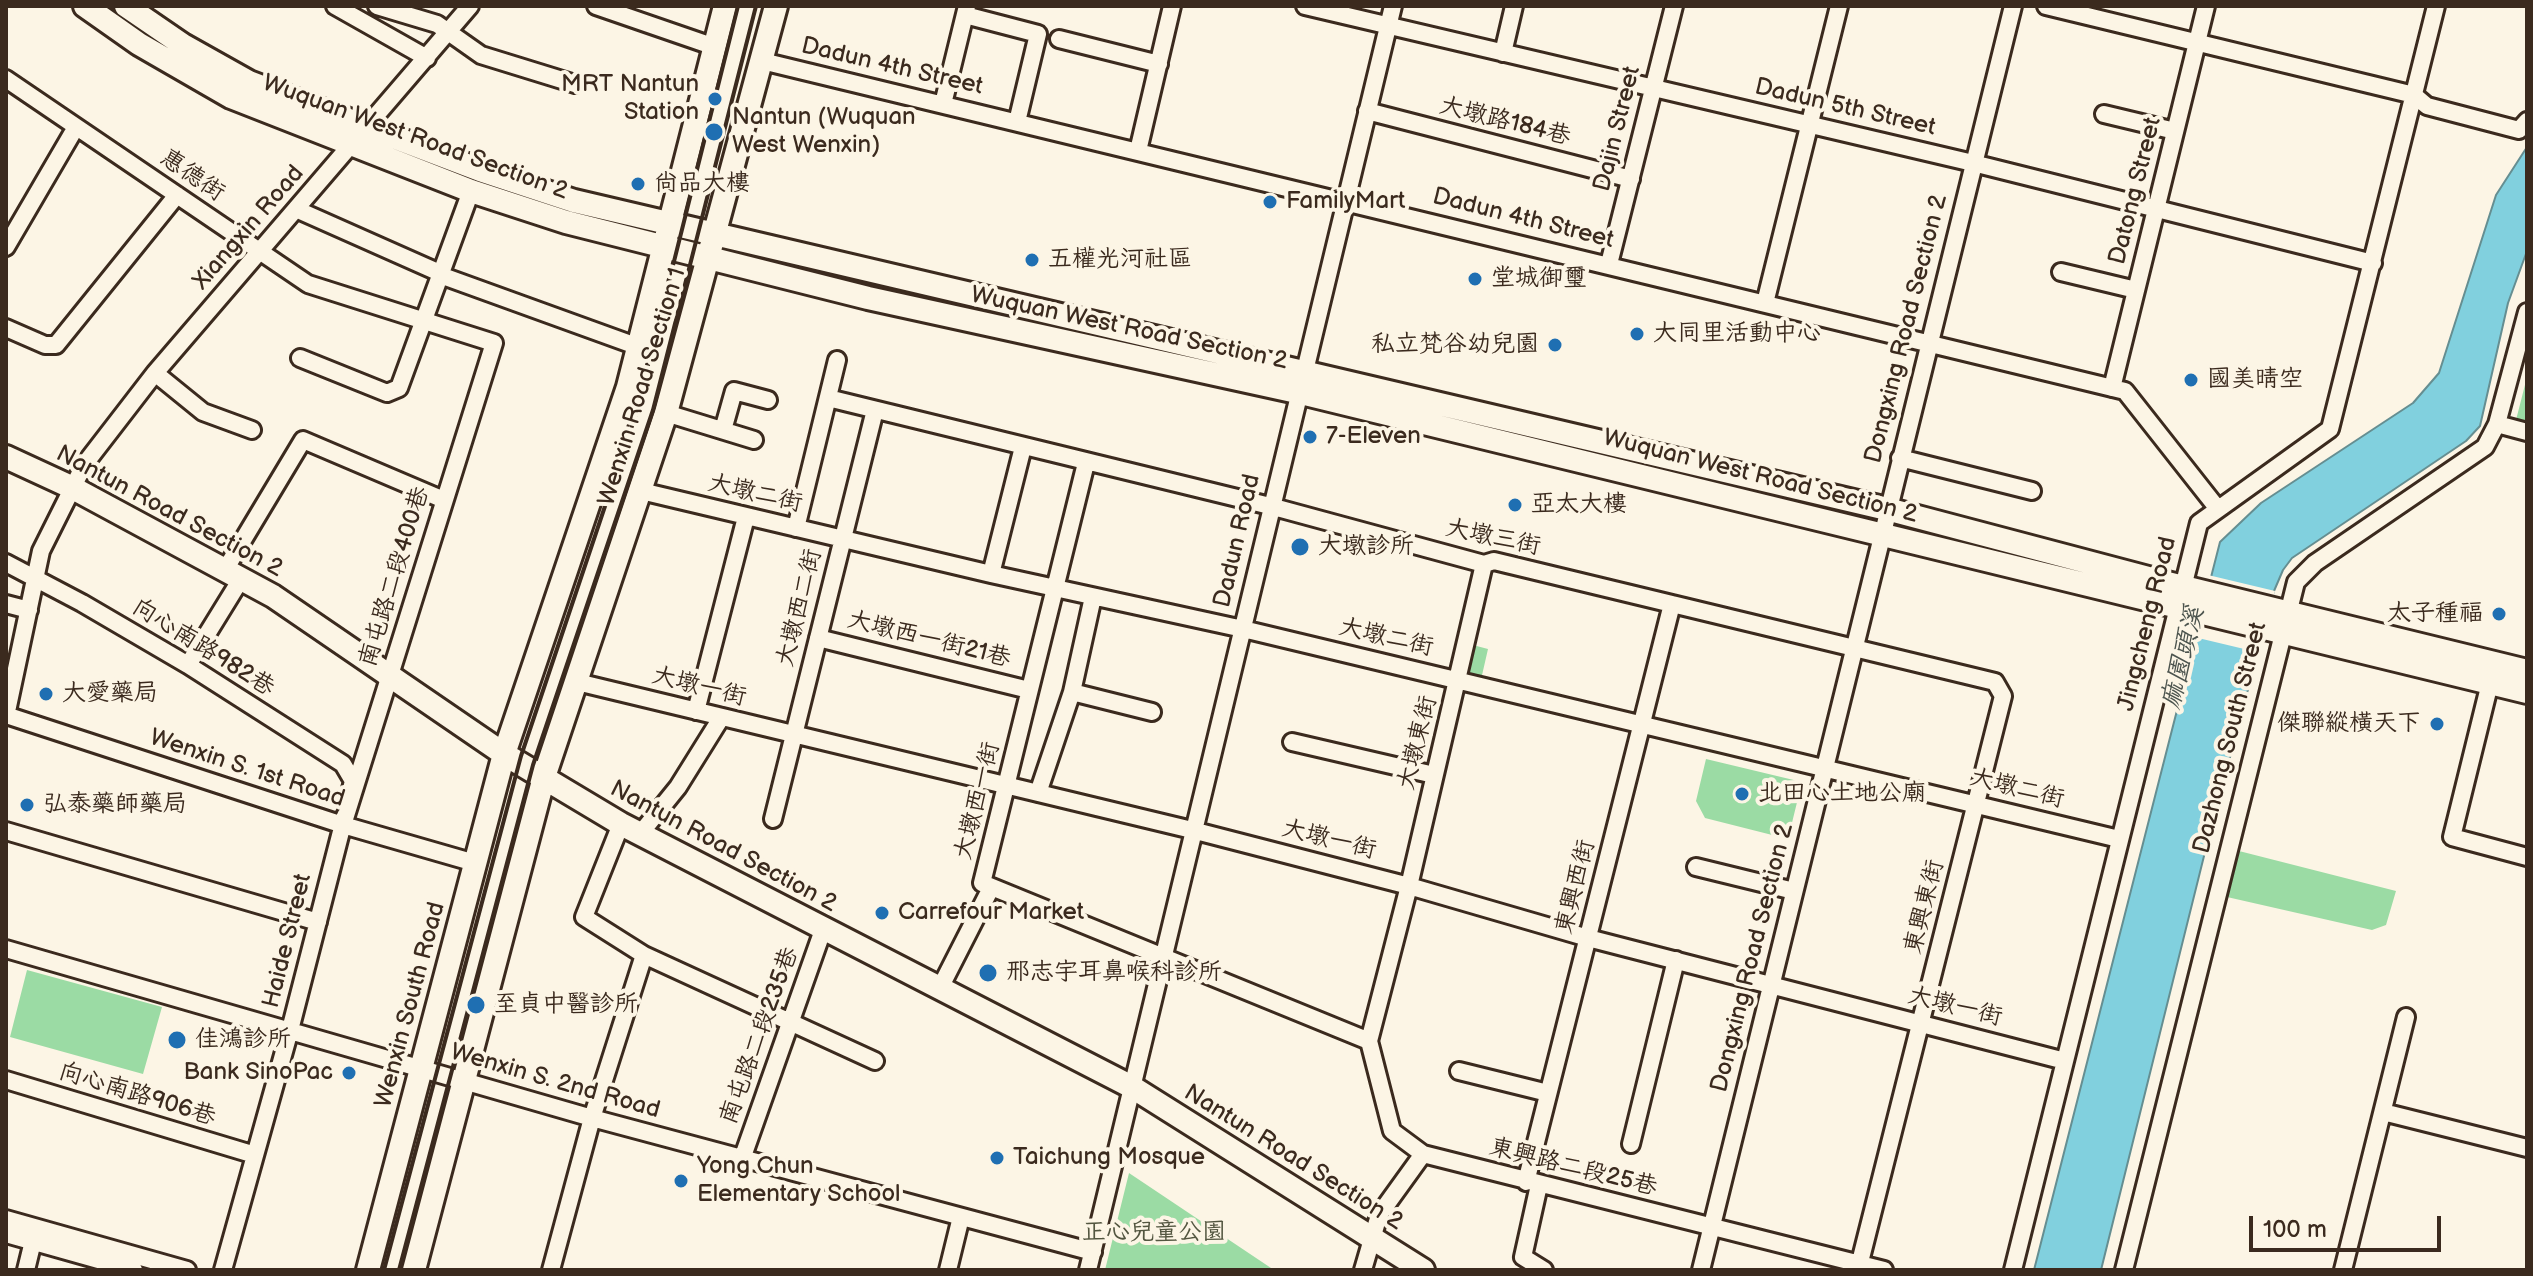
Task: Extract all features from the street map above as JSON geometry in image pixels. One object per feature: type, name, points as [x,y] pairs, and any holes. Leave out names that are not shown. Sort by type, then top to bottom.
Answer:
[{"type":"main road","name":"Wuquan West Road Section 2","points":[[85,6],[152,52],[231,97],[362,134],[574,201],[1302,369],[1887,509],[2189,600]]},
{"type":"main road","name":"Wuquan West Road Section 2","points":[[126,6],[183,45],[249,82],[362,134],[471,191],[566,222],[868,298],[1297,392],[1880,533],[2189,600]]},
{"type":"main road","name":"Wenxin Road Section 1","points":[[504,754],[639,347],[725,6]]},
{"type":"main road","name":"Wenxin Road Section 1","points":[[544,777],[666,413],[776,6]]},
{"type":"main road","name":"Nantun Road Section 2","points":[[6,457],[71,487],[233,575],[390,673],[504,754],[630,829],[1132,1087],[1423,1270]]},
{"type":"main road","points":[[2189,600],[2277,621],[2527,671]]},
{"type":"main road","points":[[2277,621],[2527,692]]},
{"type":"main road","name":"Wenxin South Road","points":[[368,1270],[504,754]]},
{"type":"main road","points":[[414,1270],[544,777]]},
{"type":"street","points":[[335,6],[357,11],[427,58]]},
{"type":"street","points":[[377,6],[437,24],[481,55],[575,84]]},
{"type":"street","name":"Xiangxin Road","points":[[6,716],[41,551],[71,487],[155,373],[262,253],[470,6]]},
{"type":"street","points":[[596,6],[715,47]]},
{"type":"street","points":[[1138,151],[1172,6]]},
{"type":"street","name":"Dadun 5th Street","points":[[1305,6],[1973,163],[2373,263]]},
{"type":"street","name":"Dadun Road","points":[[1088,1270],[1243,629],[1302,369],[1393,6]]},
{"type":"street","points":[[1503,53],[1514,6]]},
{"type":"street","name":"Dajin Street","points":[[1609,264],[1674,6]]},
{"type":"street","points":[[1765,303],[1839,6]]},
{"type":"street","name":"Dongxing Road Section 2","points":[[1701,1270],[1880,533],[2013,6]]},
{"type":"street","points":[[2046,6],[2414,95],[2427,106],[2523,125]]},
{"type":"street","name":"Datong Street","points":[[2112,388],[2206,6]]},
{"type":"street","name":"Jingcheng Road","points":[[2013,1270],[2119,839],[2189,600],[2199,523],[2330,429],[2436,6]]},
{"type":"street","points":[[943,104],[966,11],[1038,34],[1017,122]]},
{"type":"street","points":[[1059,39],[1159,64]]},
{"type":"street","name":"Dadun 4th Street","points":[[762,61],[2125,391],[2218,509]]},
{"type":"street","name":"惠德街","points":[[6,79],[308,284],[494,343]]},
{"type":"street","name":"大墩路184巷","points":[[1367,111],[1631,179]]},
{"type":"street","points":[[2104,114],[2175,131]]},
{"type":"street","points":[[6,247],[76,127]]},
{"type":"street","points":[[300,358],[387,393],[399,388],[471,191]]},
{"type":"street","points":[[6,328],[45,345],[56,345],[177,195]]},
{"type":"street","points":[[298,210],[440,274],[639,347]]},
{"type":"street","points":[[2061,272],[2136,290]]},
{"type":"street","name":"Dazhong South Street","points":[[2124,1270],[2277,621],[2296,582],[2315,563],[2485,447],[2521,361],[2527,312]]},
{"type":"street","name":"南屯路二段400巷","points":[[343,825],[494,343]]},
{"type":"street","points":[[796,528],[837,360]]},
{"type":"street","points":[[155,373],[203,412],[252,430]]},
{"type":"street","points":[[723,430],[734,391],[768,400]]},
{"type":"street","name":"大墩三街","points":[[828,398],[1270,506],[1484,564],[1494,561],[1995,682],[2003,696]]},
{"type":"street","name":"大墩西二街","points":[[773,819],[875,410]]},
{"type":"street","points":[[666,413],[754,440]]},
{"type":"street","points":[[2497,424],[2527,432]]},
{"type":"street","points":[[188,665],[303,440],[444,500]]},
{"type":"street","points":[[991,574],[1023,447]]},
{"type":"street","points":[[1900,458],[2032,491]]},
{"type":"street","name":"大墩西一街","points":[[1086,463],[982,883],[1369,1041]]},
{"type":"street","name":"大墩二街","points":[[641,491],[991,574],[1243,629],[2119,839]]},
{"type":"street","points":[[696,711],[746,517]]},
{"type":"street","name":"向心南路982巷","points":[[6,563],[188,665],[343,764]]},
{"type":"street","name":"大墩東街","points":[[1369,1041],[1409,886],[1484,564]]},
{"type":"street","points":[[1038,793],[1072,692],[1093,597]]},
{"type":"street","points":[[6,604],[29,610]]},
{"type":"street","name":"東興西街","points":[[1544,1270],[1523,1257],[1548,1093],[1672,604]]},
{"type":"street","name":"大墩西一街21巷","points":[[818,638],[1029,690]]},
{"type":"street","name":"大墩一街","points":[[577,682],[1192,830],[1409,886],[1588,938],[2065,1061]]},
{"type":"street","points":[[2490,683],[2452,837],[2527,857]]},
{"type":"street","points":[[1072,692],[1152,712]]},
{"type":"street","name":"東興東街","points":[[1858,1267],[2003,696]]},
{"type":"street","name":"Wenxin S. 1st Road","points":[[6,716],[343,825],[475,863]]},
{"type":"street","points":[[721,718],[678,787],[630,829],[584,917],[644,955],[790,1025],[875,1061]]},
{"type":"street","points":[[1292,742],[1434,775]]},
{"type":"street","name":"Haide Street","points":[[223,1270],[343,825],[353,781],[343,764]]},
{"type":"street","points":[[6,831],[318,922]]},
{"type":"street","points":[[1696,867],[1794,891]]},
{"type":"street","points":[[940,988],[991,888]]},
{"type":"street","name":"南屯路二段235巷","points":[[742,1159],[823,930]]},
{"type":"street","name":"Wenxin S. 2nd Road","points":[[6,949],[592,1118],[1093,1252]]},
{"type":"street","points":[[551,1270],[592,1118],[644,955]]},
{"type":"street","points":[[1631,1144],[1676,960]]},
{"type":"street","points":[[2343,1270],[2406,1017]]},
{"type":"street","points":[[1363,1270],[1379,1215],[1423,1154],[1392,1131],[1369,1041]]},
{"type":"street","points":[[1459,1071],[1548,1093]]},
{"type":"street","name":"向心南路906巷","points":[[6,1080],[255,1155]]},
{"type":"street","points":[[2383,1112],[2527,1148]]},
{"type":"street","name":"東興路二段25巷","points":[[1423,1154],[1712,1226],[1858,1267],[1884,1270]]},
{"type":"street","points":[[948,1270],[961,1217]]},
{"type":"street","points":[[6,1219],[35,1235],[134,1270]]},
{"type":"street","points":[[6,1234],[35,1235],[187,1270]]},
{"type":"street","points":[[26,1270],[35,1235]]},
{"type":"green space","points":[[2527,377],[2527,422],[2516,420]]},
{"type":"green space","points":[[1469,644],[1488,649],[1480,684],[1460,679]]},
{"type":"green space","points":[[1706,759],[1802,782],[1788,839],[1705,818],[1696,801]]},
{"type":"green space","points":[[2239,851],[2396,891],[2386,925],[2372,930],[2227,897]]},
{"type":"green space","points":[[27,970],[162,1007],[143,1074],[10,1037]]},
{"type":"green space","name":"正心兒童公園","points":[[1129,1173],[1274,1270],[1105,1270]]},
{"type":"water","points":[[2527,147],[2527,251],[2508,303],[2480,426],[2466,441],[2292,558],[2283,570],[2274,591],[2206,848],[2101,1270],[2034,1270],[2220,542],[2261,503],[2413,403],[2439,373],[2496,195]]},
{"type":"pier","points":[[2208,575],[2275,591],[2261,653],[2194,637]]},
{"type":"railway","points":[[384,1270],[521,756],[635,417],[738,6]]},
{"type":"railway","points":[[399,1270],[533,765],[653,410],[756,6]]},
{"type":"place","name":"MRT Nantun Station","points":[[715,99]]},
{"type":"place","name":"Nantun (Wuquan West Wenxin)","points":[[714,132]]},
{"type":"place","name":"尚品大樓","points":[[638,184]]},
{"type":"place","name":"FamilyMart","points":[[1270,202]]},
{"type":"place","name":"五權光河社區","points":[[1032,260]]},
{"type":"place","name":"堂城御璽","points":[[1475,279]]},
{"type":"place","name":"大同里活動中心","points":[[1637,334]]},
{"type":"place","name":"私立梵谷幼兒園","points":[[1555,345]]},
{"type":"place","name":"國美晴空","points":[[2191,380]]},
{"type":"place","name":"7-Eleven","points":[[1310,437]]},
{"type":"place","name":"亞太大樓","points":[[1515,505]]},
{"type":"place","name":"大墩診所","points":[[1300,547]]},
{"type":"place","name":"太子種福","points":[[2499,614]]},
{"type":"place","name":"大愛藥局","points":[[46,694]]},
{"type":"place","name":"傑聯縱橫天下","points":[[2437,724]]},
{"type":"place","name":"北田心土地公廟","points":[[1742,794]]},
{"type":"place","name":"弘泰藥師藥局","points":[[27,805]]},
{"type":"place","name":"Carrefour Market","points":[[882,913]]},
{"type":"place","name":"邢志宇耳鼻喉科診所","points":[[988,973]]},
{"type":"place","name":"至貞中醫診所","points":[[476,1005]]},
{"type":"place","name":"佳鴻診所","points":[[177,1040]]},
{"type":"place","name":"Bank SinoPac","points":[[349,1073]]},
{"type":"place","name":"Taichung Mosque","points":[[997,1158]]},
{"type":"place","name":"Yong Chun Elementary School","points":[[681,1181]]},
{"type":"water label","name":"麻園頭溪","points":[[2184,658]]}]
